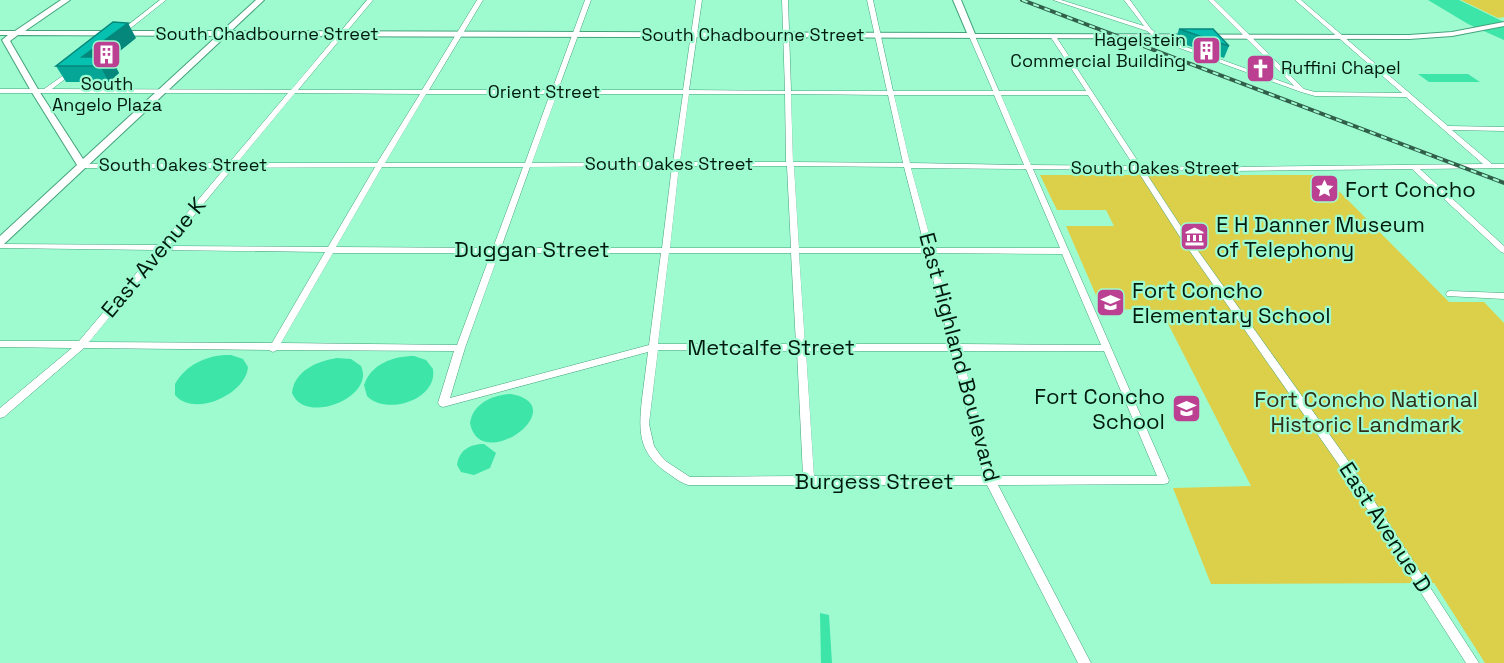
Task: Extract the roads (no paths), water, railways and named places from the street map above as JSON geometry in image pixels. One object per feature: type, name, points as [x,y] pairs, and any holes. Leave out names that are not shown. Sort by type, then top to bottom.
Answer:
[{"type":"main road","points":[[7,41],[66,0]]},
{"type":"main road","points":[[0,244],[260,0]]},
{"type":"main road","points":[[957,0],[972,36]]},
{"type":"main road","name":"South Chadbourne Street","points":[[0,33],[7,41],[121,33],[972,36],[1152,33],[1420,37],[1504,24]]},
{"type":"main road","name":"South Oakes Street","points":[[7,41],[35,91],[83,166]]},
{"type":"street","points":[[112,40],[163,0]]},
{"type":"street","name":"East Avenue K","points":[[0,414],[80,346],[229,164],[370,0]]},
{"type":"street","points":[[273,349],[381,163],[480,0]]},
{"type":"street","points":[[0,344],[273,349],[460,348],[588,0]]},
{"type":"street","points":[[655,347],[676,164],[688,92],[693,35],[699,0]]},
{"type":"street","points":[[785,0],[790,164],[797,250],[809,480]]},
{"type":"street","name":"East Highland Boulevard","points":[[870,0],[907,165],[990,480],[1084,663]]},
{"type":"street","points":[[1056,0],[1152,33],[1303,91],[1332,94],[1408,95]]},
{"type":"street","points":[[1127,0],[1152,33]]},
{"type":"street","points":[[1212,0],[1303,91]]},
{"type":"street","points":[[1298,0],[1491,166],[1501,172]]},
{"type":"street","points":[[972,36],[1107,348]]},
{"type":"street","name":"East Avenue D","points":[[1053,36],[1183,235],[1343,462],[1473,663]]},
{"type":"street","points":[[46,91],[74,69]]},
{"type":"street","name":"Orient Street","points":[[0,91],[1089,93]]},
{"type":"street","points":[[1447,128],[1504,129]]},
{"type":"street","name":"South Oakes Street","points":[[83,166],[381,163],[790,164],[1142,169],[1504,166]]},
{"type":"street","points":[[1414,168],[1504,250]]},
{"type":"street","name":"South Oakes Street","points":[[1414,168],[1501,172]]},
{"type":"street","name":"Duggan Street","points":[[0,244],[330,250],[1064,251]]},
{"type":"street","points":[[1450,294],[1504,296]]},
{"type":"street","name":"Metcalfe Street","points":[[460,348],[443,403],[655,347],[1107,348]]},
{"type":"street","name":"Burgess Street","points":[[655,347],[644,424],[646,446],[661,464],[688,481],[1164,480],[1107,348]]},
{"type":"railway","points":[[1022,0],[1504,183]]},
{"type":"place","name":"Hagelstein Commercial Building","points":[[1207,50]]},
{"type":"place","name":"South Angelo Plaza","points":[[107,55]]},
{"type":"place","name":"Ruffini Chapel","points":[[1260,68]]},
{"type":"place","name":"Fort Concho","points":[[1324,189]]},
{"type":"place","name":"E H Danner Museum of Telephony","points":[[1195,237]]},
{"type":"place","name":"Fort Concho Elementary School","points":[[1111,303]]},
{"type":"place","name":"Fort Concho School","points":[[1186,409]]},
{"type":"park label","name":"Fort Concho National Historic Landmark","points":[[1366,412]]}]
